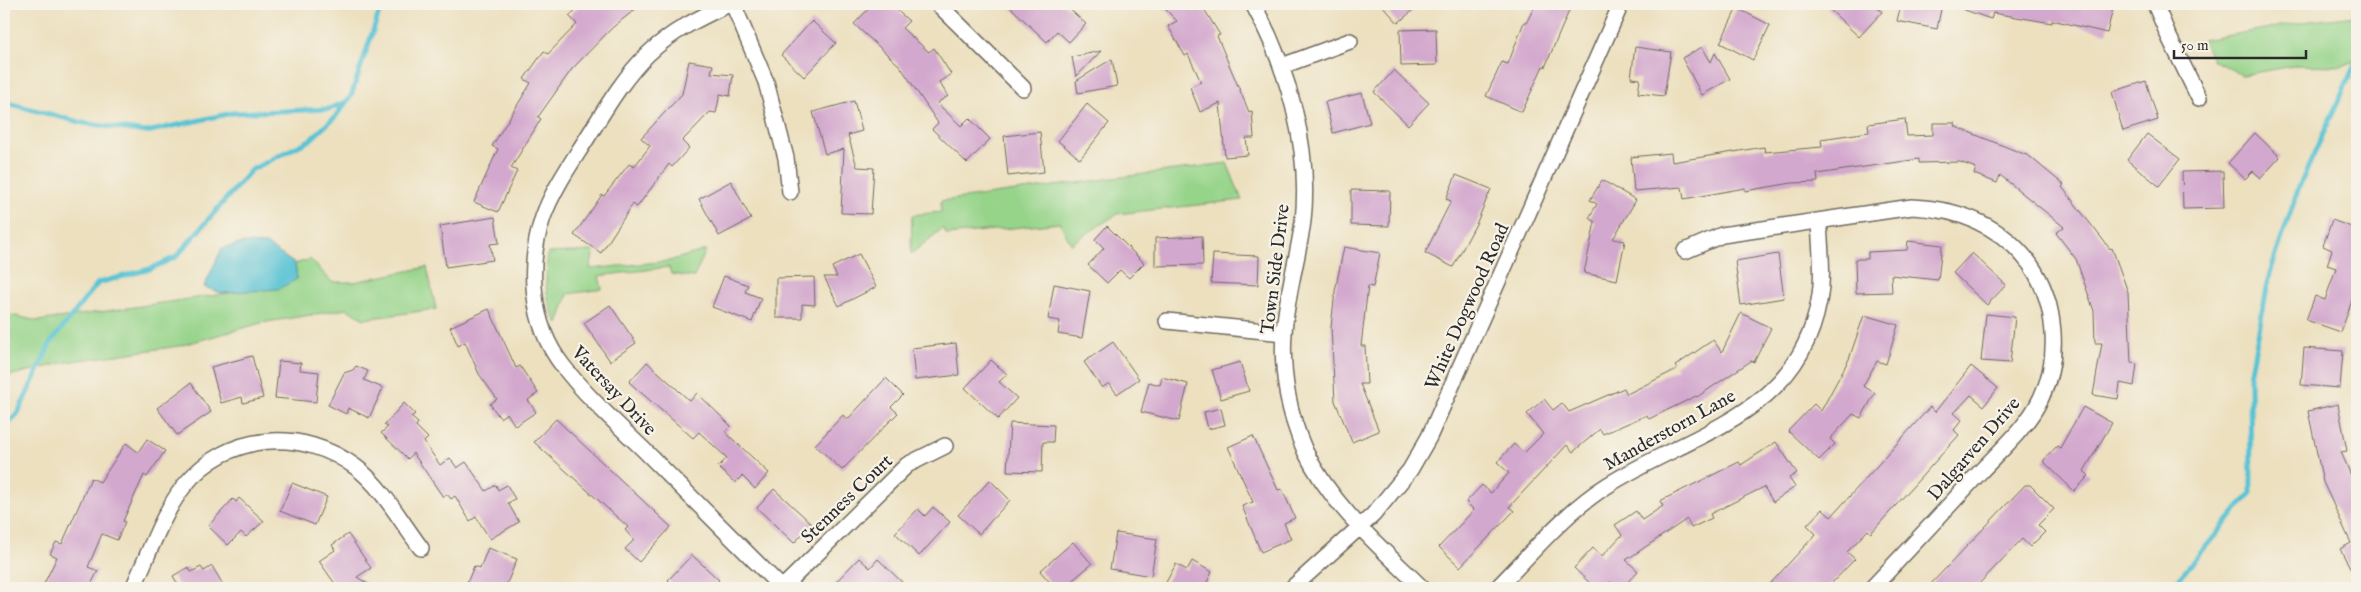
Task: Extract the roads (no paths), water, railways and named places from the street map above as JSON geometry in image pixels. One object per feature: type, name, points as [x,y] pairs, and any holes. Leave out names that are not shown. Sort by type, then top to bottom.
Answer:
[{"type":"street","name":"Vatersay Drive","points":[[729,4],[699,18],[669,36],[648,54],[626,78],[578,152],[554,193],[544,216],[536,241],[533,266],[534,293],[537,312],[561,364],[782,588]]},
{"type":"street","points":[[733,4],[766,82],[786,158],[790,192]]},
{"type":"street","points":[[938,4],[1023,88]]},
{"type":"street","name":"Town Side Drive","points":[[1253,4],[1282,66],[1298,129],[1304,190],[1303,221],[1284,333],[1286,383],[1296,428],[1306,452],[1324,483],[1361,528]]},
{"type":"street","name":"White Dogwood Road","points":[[1292,588],[1361,528],[1397,488],[1429,437],[1621,4]]},
{"type":"street","points":[[2155,4],[2199,98]]},
{"type":"street","points":[[1282,66],[1350,41]]},
{"type":"street","name":"Dalgarven Drive","points":[[1685,251],[1722,235],[1912,207],[1951,211],[1980,221],[2001,234],[2021,252],[2046,291],[2053,326],[2049,374],[2041,399],[2019,431],[1872,588]]},
{"type":"street","name":"Manderstorn Lane","points":[[1497,588],[1569,516],[1607,485],[1738,417],[1764,398],[1783,377],[1796,358],[1816,314],[1821,281],[1819,221]]},
{"type":"street","points":[[1167,321],[1284,333]]},
{"type":"street","points":[[133,588],[172,506],[195,473],[217,457],[237,447],[255,442],[277,439],[296,441],[315,445],[344,459],[373,483],[421,548]]},
{"type":"street","name":"Stenness Court","points":[[782,588],[907,465],[945,446]]},
{"type":"street","points":[[1361,528],[1422,588]]},
{"type":"water","points":[[244,243],[266,244],[295,264],[297,279],[278,289],[221,293],[204,287],[222,248]]},
{"type":"waterway","points":[[4,428],[18,413],[51,342],[98,283],[150,269],[176,257],[251,170],[310,140],[335,117],[351,96],[382,4]]},
{"type":"waterway","points":[[2171,588],[2251,493],[2250,376],[2270,273],[2299,187],[2357,60]]},
{"type":"waterway","points":[[4,102],[83,123],[146,132],[232,113],[329,109],[345,102]]}]
